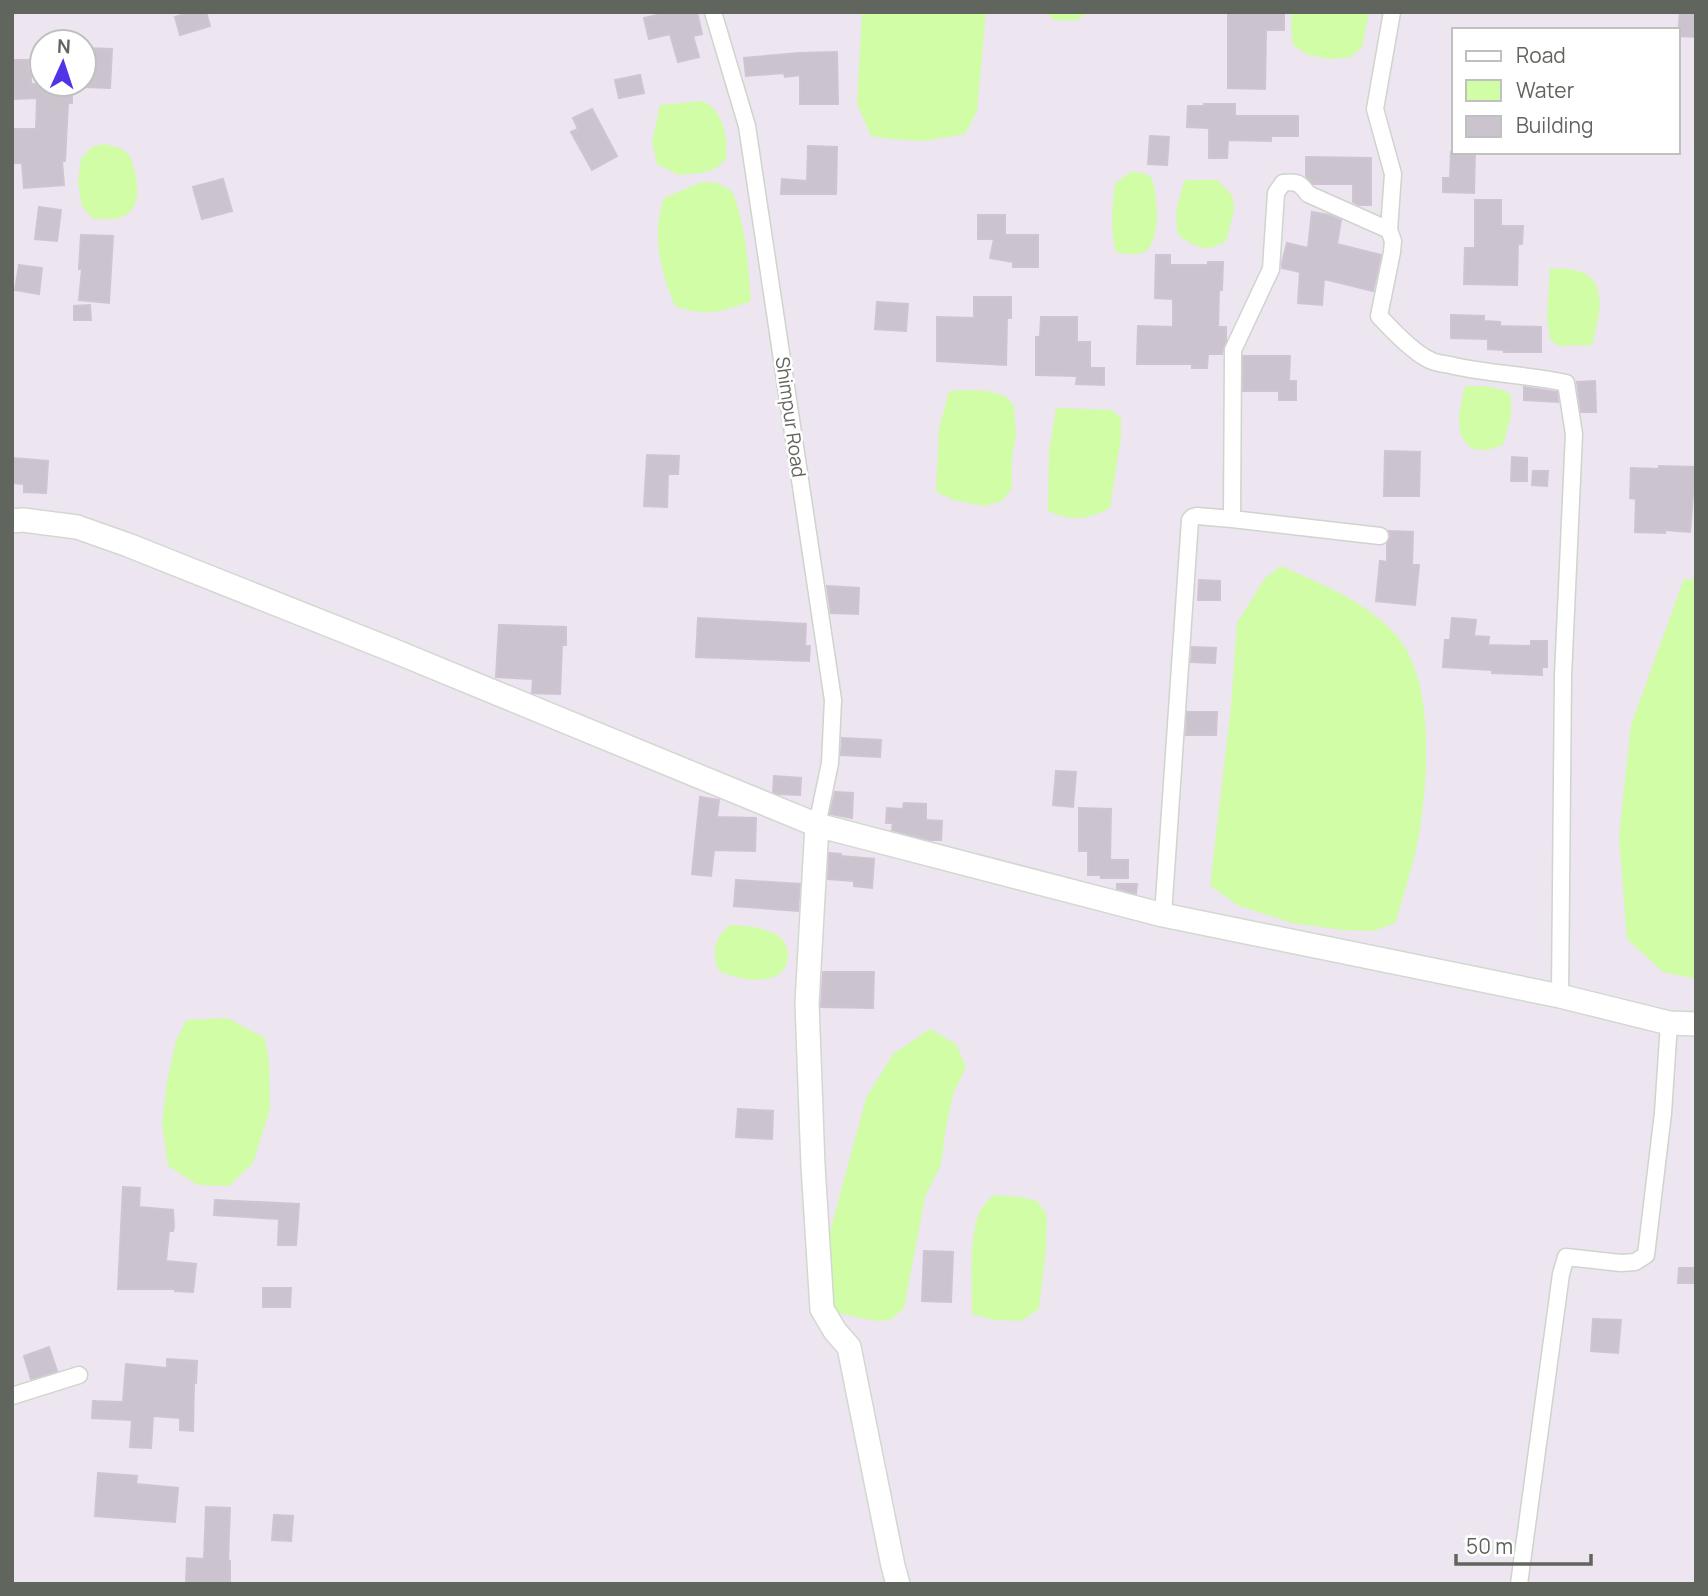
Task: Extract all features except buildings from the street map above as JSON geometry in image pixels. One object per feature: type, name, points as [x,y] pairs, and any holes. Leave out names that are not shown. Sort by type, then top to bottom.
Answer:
[{"type":"street","name":"Shimpur Road","points":[[713,12],[747,126],[833,700],[830,763],[817,825]]},
{"type":"street","points":[[1392,12],[1375,109],[1393,174],[1389,230],[1393,240],[1392,252],[1379,316],[1393,331],[1431,361],[1477,371],[1566,383],[1574,434],[1563,676],[1560,996]]},
{"type":"street","points":[[1232,519],[1233,350],[1271,269],[1276,193],[1283,183],[1300,184],[1308,194],[1389,230]]},
{"type":"street","points":[[1163,915],[1191,520],[1197,516],[1380,536]]},
{"type":"street","points":[[12,521],[76,527],[128,545],[817,825],[1163,915],[1560,996],[1669,1023],[1696,1024]]},
{"type":"street","points":[[817,825],[807,1003],[822,1309],[835,1331],[849,1347],[898,1584]]},
{"type":"street","points":[[1519,1584],[1561,1274],[1566,1257],[1621,1263],[1635,1262],[1646,1255],[1663,1114],[1669,1023]]},
{"type":"street","points":[[12,1395],[79,1375]]},
{"type":"water","points":[[862,12],[986,12],[977,111],[965,134],[925,141],[871,136],[857,104]]},
{"type":"water","points":[[1047,12],[1089,12],[1075,21],[1053,20]]},
{"type":"water","points":[[1292,12],[1369,12],[1362,47],[1351,57],[1330,59],[1308,55],[1293,45]]},
{"type":"water","points":[[702,101],[715,111],[723,125],[726,159],[715,169],[679,175],[657,164],[652,142],[660,105]]},
{"type":"water","points":[[105,144],[128,154],[137,185],[135,204],[124,216],[115,219],[92,218],[82,206],[78,183],[81,159],[92,147]]},
{"type":"water","points":[[1130,172],[1151,177],[1157,217],[1150,247],[1144,252],[1126,254],[1116,252],[1112,210],[1115,184]]},
{"type":"water","points":[[1185,180],[1217,180],[1233,197],[1234,210],[1226,241],[1213,247],[1202,248],[1179,236],[1176,215]]},
{"type":"water","points":[[702,182],[717,183],[732,191],[743,231],[749,273],[751,301],[714,312],[675,306],[659,253],[658,226],[664,198]]},
{"type":"water","points":[[1550,268],[1578,271],[1595,283],[1600,302],[1592,345],[1558,346],[1550,339],[1547,318]]},
{"type":"water","points":[[1465,386],[1495,388],[1511,395],[1511,416],[1503,445],[1488,450],[1472,449],[1465,441],[1459,421]]},
{"type":"water","points":[[970,390],[1005,396],[1014,406],[1016,436],[1012,457],[1012,488],[1002,501],[984,506],[954,500],[936,492],[939,429],[949,391]]},
{"type":"water","points":[[1056,408],[1112,410],[1121,418],[1121,437],[1110,508],[1079,518],[1065,517],[1048,511],[1049,452]]},
{"type":"water","points":[[1281,566],[1356,602],[1383,622],[1408,653],[1417,676],[1426,730],[1425,787],[1419,835],[1395,923],[1374,931],[1292,923],[1237,905],[1210,885],[1231,707],[1237,623],[1265,578]]},
{"type":"water","points":[[1684,579],[1696,580],[1696,979],[1663,972],[1627,939],[1619,836],[1631,725]]},
{"type":"water","points":[[730,925],[758,928],[778,936],[788,952],[784,969],[773,977],[760,980],[739,978],[719,971],[715,957],[717,940]]},
{"type":"water","points":[[227,1018],[265,1038],[269,1062],[270,1109],[253,1163],[229,1186],[198,1185],[168,1166],[162,1123],[167,1081],[176,1041],[186,1020]]},
{"type":"water","points":[[930,1029],[956,1044],[966,1067],[953,1094],[941,1164],[925,1197],[904,1308],[890,1320],[875,1321],[839,1313],[832,1302],[827,1243],[866,1098],[893,1054]]},
{"type":"water","points":[[993,1195],[1037,1201],[1047,1215],[1039,1309],[1021,1321],[994,1320],[972,1314],[975,1230],[982,1208]]}]
